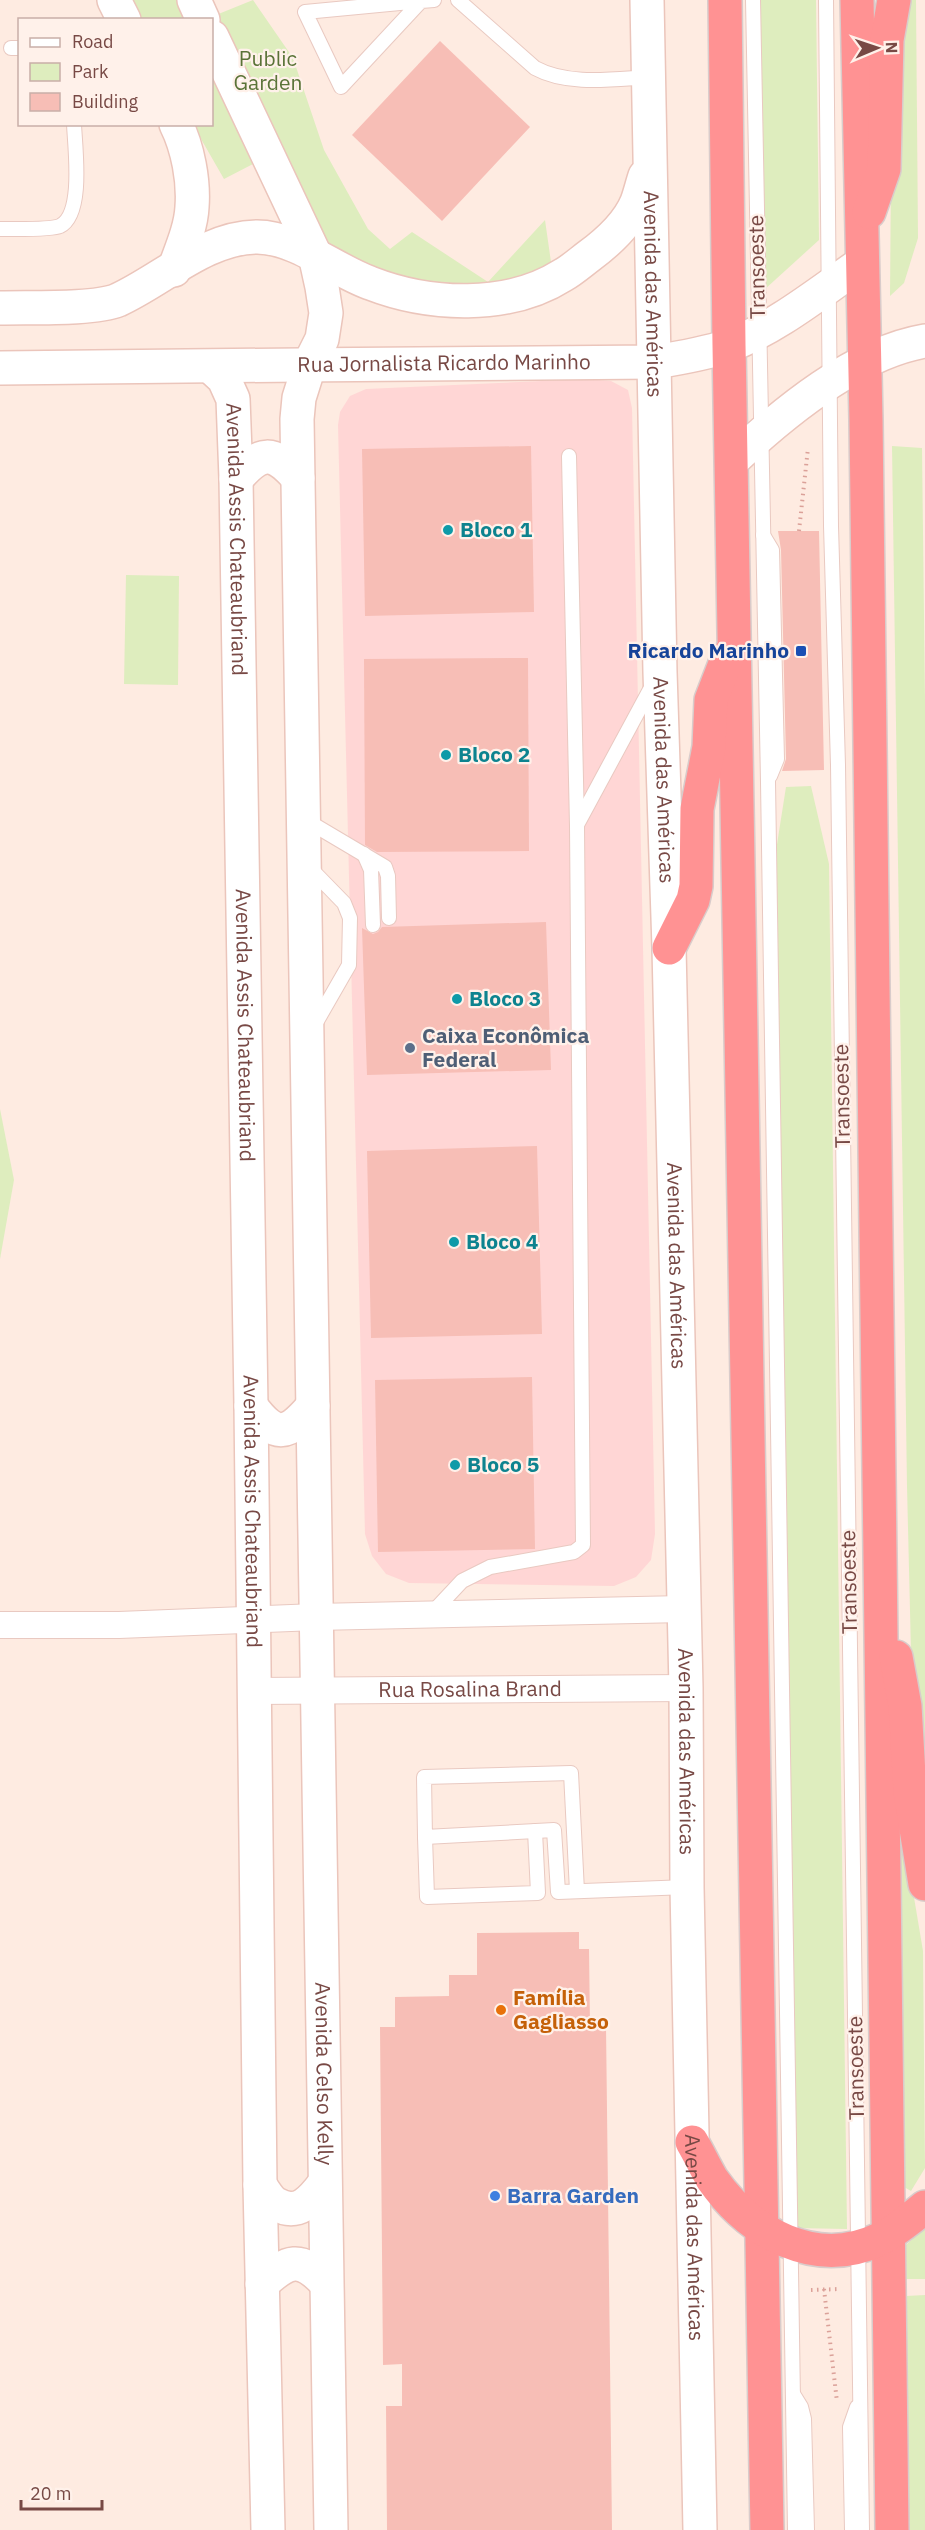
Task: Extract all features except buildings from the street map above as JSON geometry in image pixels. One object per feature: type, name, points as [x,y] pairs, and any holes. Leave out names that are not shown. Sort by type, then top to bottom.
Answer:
[{"type":"highway","points":[[726,0],[729,345],[733,460],[767,2530]]},
{"type":"highway","points":[[857,0],[864,363],[892,2530]]},
{"type":"highway","points":[[861,230],[876,198],[884,169],[887,40],[894,0]]},
{"type":"highway","points":[[669,948],[693,900],[696,875],[697,809],[710,747],[711,700],[735,640]]},
{"type":"highway","points":[[880,1622],[895,1648],[905,1706],[910,1792],[925,1884]]},
{"type":"highway","points":[[692,2142],[718,2186],[762,2227],[789,2244],[822,2251],[858,2247],[888,2235],[925,2207]]},
{"type":"street","points":[[114,0],[123,18]]},
{"type":"street","name":"Avenida das Américas","points":[[647,0],[660,672],[669,948],[686,1688],[687,1887],[700,2530]]},
{"type":"street","points":[[213,42],[315,255],[326,313],[322,339],[310,363],[299,399],[297,419],[316,1617]]},
{"type":"street","points":[[174,270],[192,207],[190,174],[182,136],[177,126]]},
{"type":"street","points":[[0,308],[90,305],[116,301],[174,270],[207,249],[236,239],[258,237],[278,240],[315,255],[369,283],[423,298],[477,301],[512,296],[563,275],[616,232],[637,203],[650,160]]},
{"type":"street","name":"Rua Jornalista Ricardo Marinho","points":[[0,368],[211,367],[310,363],[655,362],[693,356],[729,345],[759,331],[862,263]]},
{"type":"street","points":[[733,460],[806,396],[864,363],[896,348],[925,341]]},
{"type":"street","name":"Avenida Assis Chateaubriand","points":[[211,367],[224,379],[233,399],[236,479],[254,1691]]},
{"type":"street","points":[[236,479],[252,461],[266,456],[283,461],[298,478]]},
{"type":"street","points":[[251,1406],[264,1424],[280,1431],[296,1426],[313,1406]]},
{"type":"street","points":[[0,1625],[129,1624],[316,1617],[684,1609]]},
{"type":"street","name":"Avenida Celso Kelly","points":[[316,1617],[331,2530]]},
{"type":"street","name":"Rua Rosalina Brand","points":[[254,1691],[686,1688]]},
{"type":"street","points":[[254,1691],[260,2186],[268,2530]]},
{"type":"street","points":[[260,2186],[275,2204],[294,2209],[310,2202],[324,2184]]},
{"type":"street","points":[[262,2284],[279,2268],[294,2263],[313,2269],[326,2283]]},
{"type":"lane","points":[[428,0],[397,27],[341,87],[305,12],[428,0]]},
{"type":"lane","points":[[458,0],[535,68],[548,75],[591,79],[649,77]]},
{"type":"lane","name":"Transoeste","points":[[753,0],[762,534],[772,550],[777,759],[768,782],[795,2530]]},
{"type":"lane","name":"Transoeste","points":[[826,0],[831,526],[825,541],[825,558],[829,740],[838,765],[862,2530]]},
{"type":"lane","points":[[0,229],[58,227],[69,220],[75,206],[74,126]]},
{"type":"lane","points":[[431,1614],[462,1581],[490,1567],[574,1552],[583,1545],[577,826],[569,456]]},
{"type":"lane","points":[[577,826],[660,672]]},
{"type":"lane","points":[[303,819],[381,863],[387,871],[389,918]]},
{"type":"lane","points":[[364,854],[371,870],[373,925]]},
{"type":"lane","points":[[304,861],[344,903],[350,918],[349,966],[307,1038]]},
{"type":"lane","points":[[535,1831],[538,1893],[427,1897],[424,1777],[571,1773],[576,1891]]},
{"type":"lane","points":[[425,1837],[554,1830],[558,1892],[687,1887]]},
{"type":"lane","name":"Transoeste","points":[[792,2393],[801,2407],[804,2419],[807,2530]]},
{"type":"lane","name":"Transoeste","points":[[852,2530],[850,2427],[861,2400]]},
{"type":"path","points":[[799,531],[808,446]]},
{"type":"path","points":[[824,2289],[837,2408]]},
{"type":"path","points":[[807,2290],[850,2289]]},
{"type":"shaded area","points":[[587,379],[611,381],[628,390],[632,408],[655,1534],[651,1560],[636,1577],[614,1586],[409,1583],[386,1574],[372,1556],[365,1534],[338,425],[340,412],[350,396],[366,389]]},
{"type":"green space","points":[[128,0],[176,0],[185,18],[137,18]]},
{"type":"green space","name":"Public Garden","points":[[253,0],[293,58],[324,150],[368,229],[390,249],[412,232],[488,282],[545,220],[552,269],[508,289],[424,288],[375,275],[331,246],[303,201],[211,17]]},
{"type":"green space","points":[[760,0],[816,0],[819,240],[764,290]]},
{"type":"green space","points":[[902,0],[916,0],[918,238],[904,283],[890,296],[892,51]]},
{"type":"green space","points":[[213,73],[253,164],[224,179],[194,126],[213,126]]},
{"type":"green space","points":[[892,446],[922,448],[925,701],[925,1836],[914,1776],[907,1486]]},
{"type":"green space","points":[[126,575],[179,576],[178,685],[124,684]]},
{"type":"green space","points":[[811,786],[829,864],[847,2229],[794,2228],[772,876],[786,787]]},
{"type":"green space","points":[[0,1109],[14,1180],[0,1259]]},
{"type":"green space","points":[[899,1808],[923,1951],[925,2168],[911,2191],[904,2187]]},
{"type":"green space","points":[[925,2227],[925,2279],[905,2279],[904,2247]]},
{"type":"green space","points":[[925,2295],[925,2530],[908,2530],[906,2296]]},
{"type":"place","name":"Bloco 1","points":[[448,530]]},
{"type":"place","name":"Ricardo Marinho","points":[[801,651]]},
{"type":"place","name":"Bloco 2","points":[[446,755]]},
{"type":"place","name":"Bloco 3","points":[[457,999]]},
{"type":"place","name":"Caixa Econômica Federal","points":[[410,1048]]},
{"type":"place","name":"Bloco 4","points":[[454,1242]]},
{"type":"place","name":"Bloco 5","points":[[455,1465]]},
{"type":"place","name":"Família Gagliasso","points":[[501,2010]]},
{"type":"place","name":"Barra Garden","points":[[495,2196]]}]
